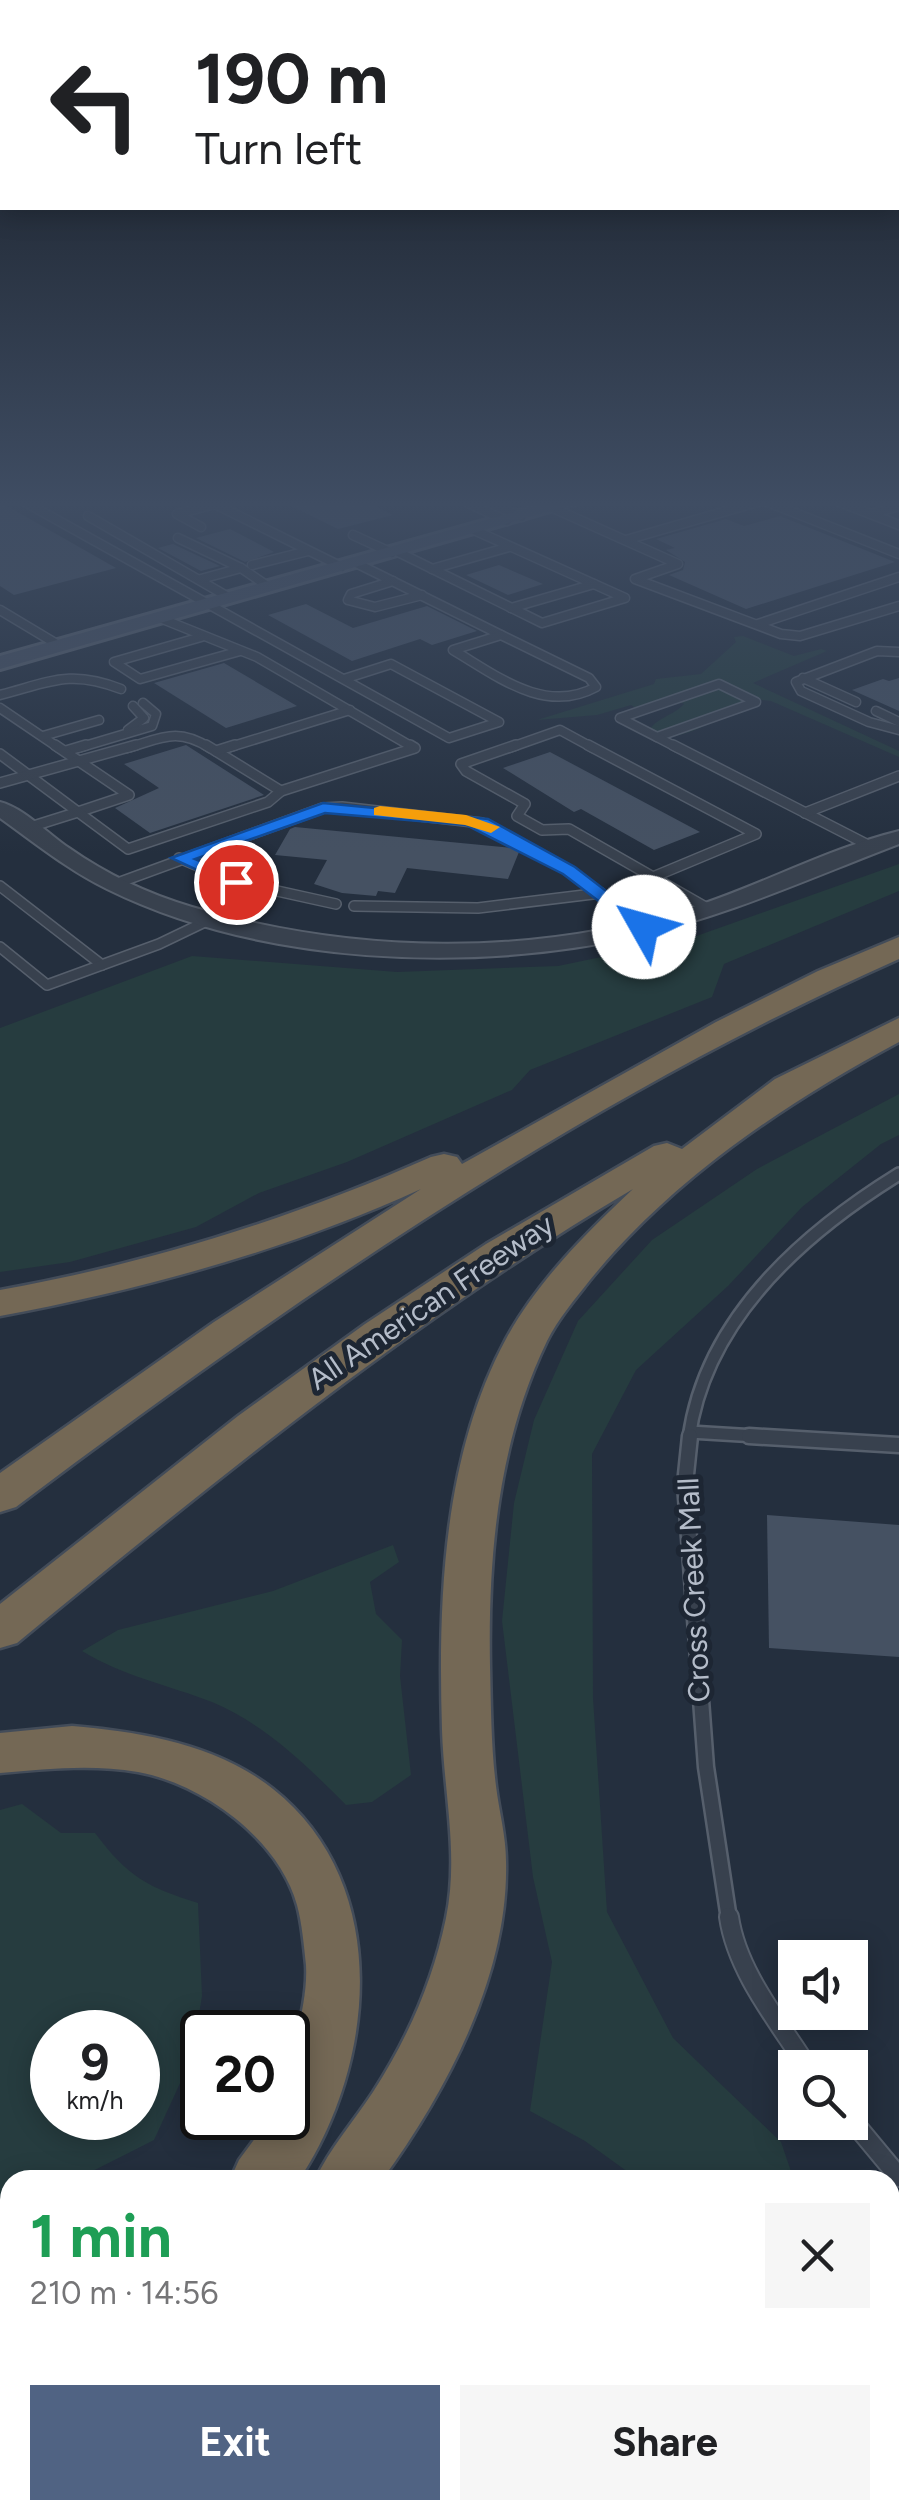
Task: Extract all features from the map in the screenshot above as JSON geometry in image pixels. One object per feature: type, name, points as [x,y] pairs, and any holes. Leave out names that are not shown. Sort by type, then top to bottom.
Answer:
[{"type":"highway","points":[[0,1496],[236,1324],[426,1200],[744,1020],[899,947]]},
{"type":"highway","name":"All American Freeway","points":[[0,1630],[110,1539],[354,1352],[562,1213],[899,1028]]},
{"type":"highway","points":[[0,1304],[98,1287],[214,1256],[334,1214],[684,1054]]},
{"type":"highway","points":[[354,2170],[381,2135],[421,2067],[453,1998],[469,1926],[479,1871],[469,1776],[467,1654],[471,1545],[482,1470],[503,1393],[526,1340],[600,1240],[680,1166],[808,1076]]},
{"type":"highway","points":[[0,1752],[82,1744],[132,1749],[179,1762],[222,1782],[260,1808],[292,1841],[308,1867],[332,1924],[335,2004],[304,2114],[269,2170]]},
{"type":"main road","points":[[0,663],[158,619]]},
{"type":"street","points":[[0,808],[65,856],[116,884],[211,919],[315,940],[435,948],[555,942],[644,927],[708,908],[899,837]]},
{"type":"lane","points":[[14,619],[60,646]]},
{"type":"lane","points":[[0,754],[128,848],[415,748],[240,651],[161,619]]},
{"type":"lane","points":[[233,619],[449,738],[499,722],[391,664],[344,679]]},
{"type":"lane","points":[[472,619],[504,634],[596,682],[596,687],[569,700],[541,697],[454,650],[504,634]]},
{"type":"lane","points":[[533,619],[542,623],[557,619]]},
{"type":"lane","points":[[744,619],[782,634],[800,636],[857,619]]},
{"type":"lane","points":[[758,624],[774,619]]},
{"type":"lane","points":[[201,638],[114,662],[140,679],[240,651]]},
{"type":"lane","points":[[899,652],[877,651],[796,682],[801,691],[899,730]]},
{"type":"lane","points":[[0,695],[71,676],[92,678],[114,690]]},
{"type":"lane","points":[[806,677],[859,701]]},
{"type":"lane","points":[[656,737],[756,702],[718,684],[620,718],[656,737],[872,846]]},
{"type":"lane","points":[[66,751],[147,730],[155,723],[156,714],[138,704]]},
{"type":"lane","points":[[0,708],[130,795],[27,828]]},
{"type":"lane","points":[[216,751],[350,710]]},
{"type":"lane","points":[[879,711],[899,720]]},
{"type":"lane","points":[[43,736],[99,720]]},
{"type":"lane","points":[[538,812],[462,764],[560,730],[756,834],[653,877]]},
{"type":"lane","points":[[0,783],[176,734],[190,735],[280,792]]},
{"type":"lane","points":[[806,813],[899,776]]},
{"type":"lane","points":[[525,804],[518,816],[542,830],[569,830]]},
{"type":"lane","points":[[116,884],[323,808],[342,808],[482,822],[569,870],[644,927]]},
{"type":"lane","points":[[552,820],[708,908]]},
{"type":"lane","points":[[179,858],[236,882],[336,904]]},
{"type":"lane","points":[[0,886],[102,965]]},
{"type":"lane","points":[[354,906],[464,909],[601,893]]},
{"type":"lane","points":[[0,947],[47,985],[159,944],[211,919]]},
{"type":"lane","name":"Cross Creek Mall","points":[[797,2050],[755,1985],[732,1931],[715,1846],[698,1687],[685,1484],[690,1432],[710,1362],[754,1294],[800,1245],[857,1200],[899,1174]]},
{"type":"lane","points":[[690,1432],[899,1445]]},
{"type":"lane","points":[[868,2140],[893,2170]]},
{"type":"green space","points":[[743,636],[794,656],[827,651],[753,683],[899,751],[899,757],[771,701],[754,699],[696,729],[671,737],[655,738],[649,730],[684,704],[678,700],[633,713],[636,708],[631,705],[597,715],[537,720],[654,684],[656,679],[701,674],[736,642],[734,637]]},
{"type":"green space","points":[[899,864],[899,891],[724,964],[712,997],[530,1070],[512,1090],[347,1162],[259,1193],[196,1227],[70,1262],[0,1272],[0,1028],[192,956],[397,972],[558,966],[688,939]]},
{"type":"green space","points":[[899,1094],[899,1135],[881,1144],[802,1207],[728,1286],[636,1370],[592,1454],[593,1698],[607,1912],[673,2038],[781,2142],[791,2170],[625,2170],[585,2141],[530,2111],[552,1962],[533,1877],[502,1621],[514,1503],[534,1420],[578,1321],[652,1240],[757,1169]]},
{"type":"green space","points":[[393,1545],[399,1562],[370,1582],[376,1614],[402,1640],[400,1676],[411,1775],[372,1802],[346,1805],[284,1747],[232,1711],[130,1674],[82,1651],[118,1630],[273,1591]]},
{"type":"green space","points":[[22,1804],[61,1833],[95,1833],[140,1878],[198,1903],[200,2010],[180,2010],[180,2083],[160,2127],[160,2010],[30,2010],[30,2140],[154,2140],[95,2170],[0,2170],[0,1810]]},
{"type":"building","points":[[275,619],[335,619],[353,628],[385,619],[452,619],[477,631],[432,645],[420,639],[352,661]]},
{"type":"building","points":[[224,663],[297,706],[226,728],[154,683]]},
{"type":"building","points":[[899,678],[899,711],[852,690],[883,679]]},
{"type":"building","points":[[186,745],[264,795],[150,833],[115,808],[159,788],[124,764]]},
{"type":"building","points":[[550,752],[700,832],[654,850],[581,809],[574,812],[503,768]]},
{"type":"building","points":[[295,827],[512,848],[519,852],[508,879],[407,868],[395,893],[342,893],[314,884],[327,860],[275,855]]},
{"type":"building","points":[[767,1515],[899,1525],[899,1657],[769,1648]]},
{"type":"slow traffic","points":[[380,811],[482,822],[491,827]]},
{"type":"route","points":[[236,882],[179,858],[323,808],[466,820],[482,822],[569,870],[644,927]]}]
